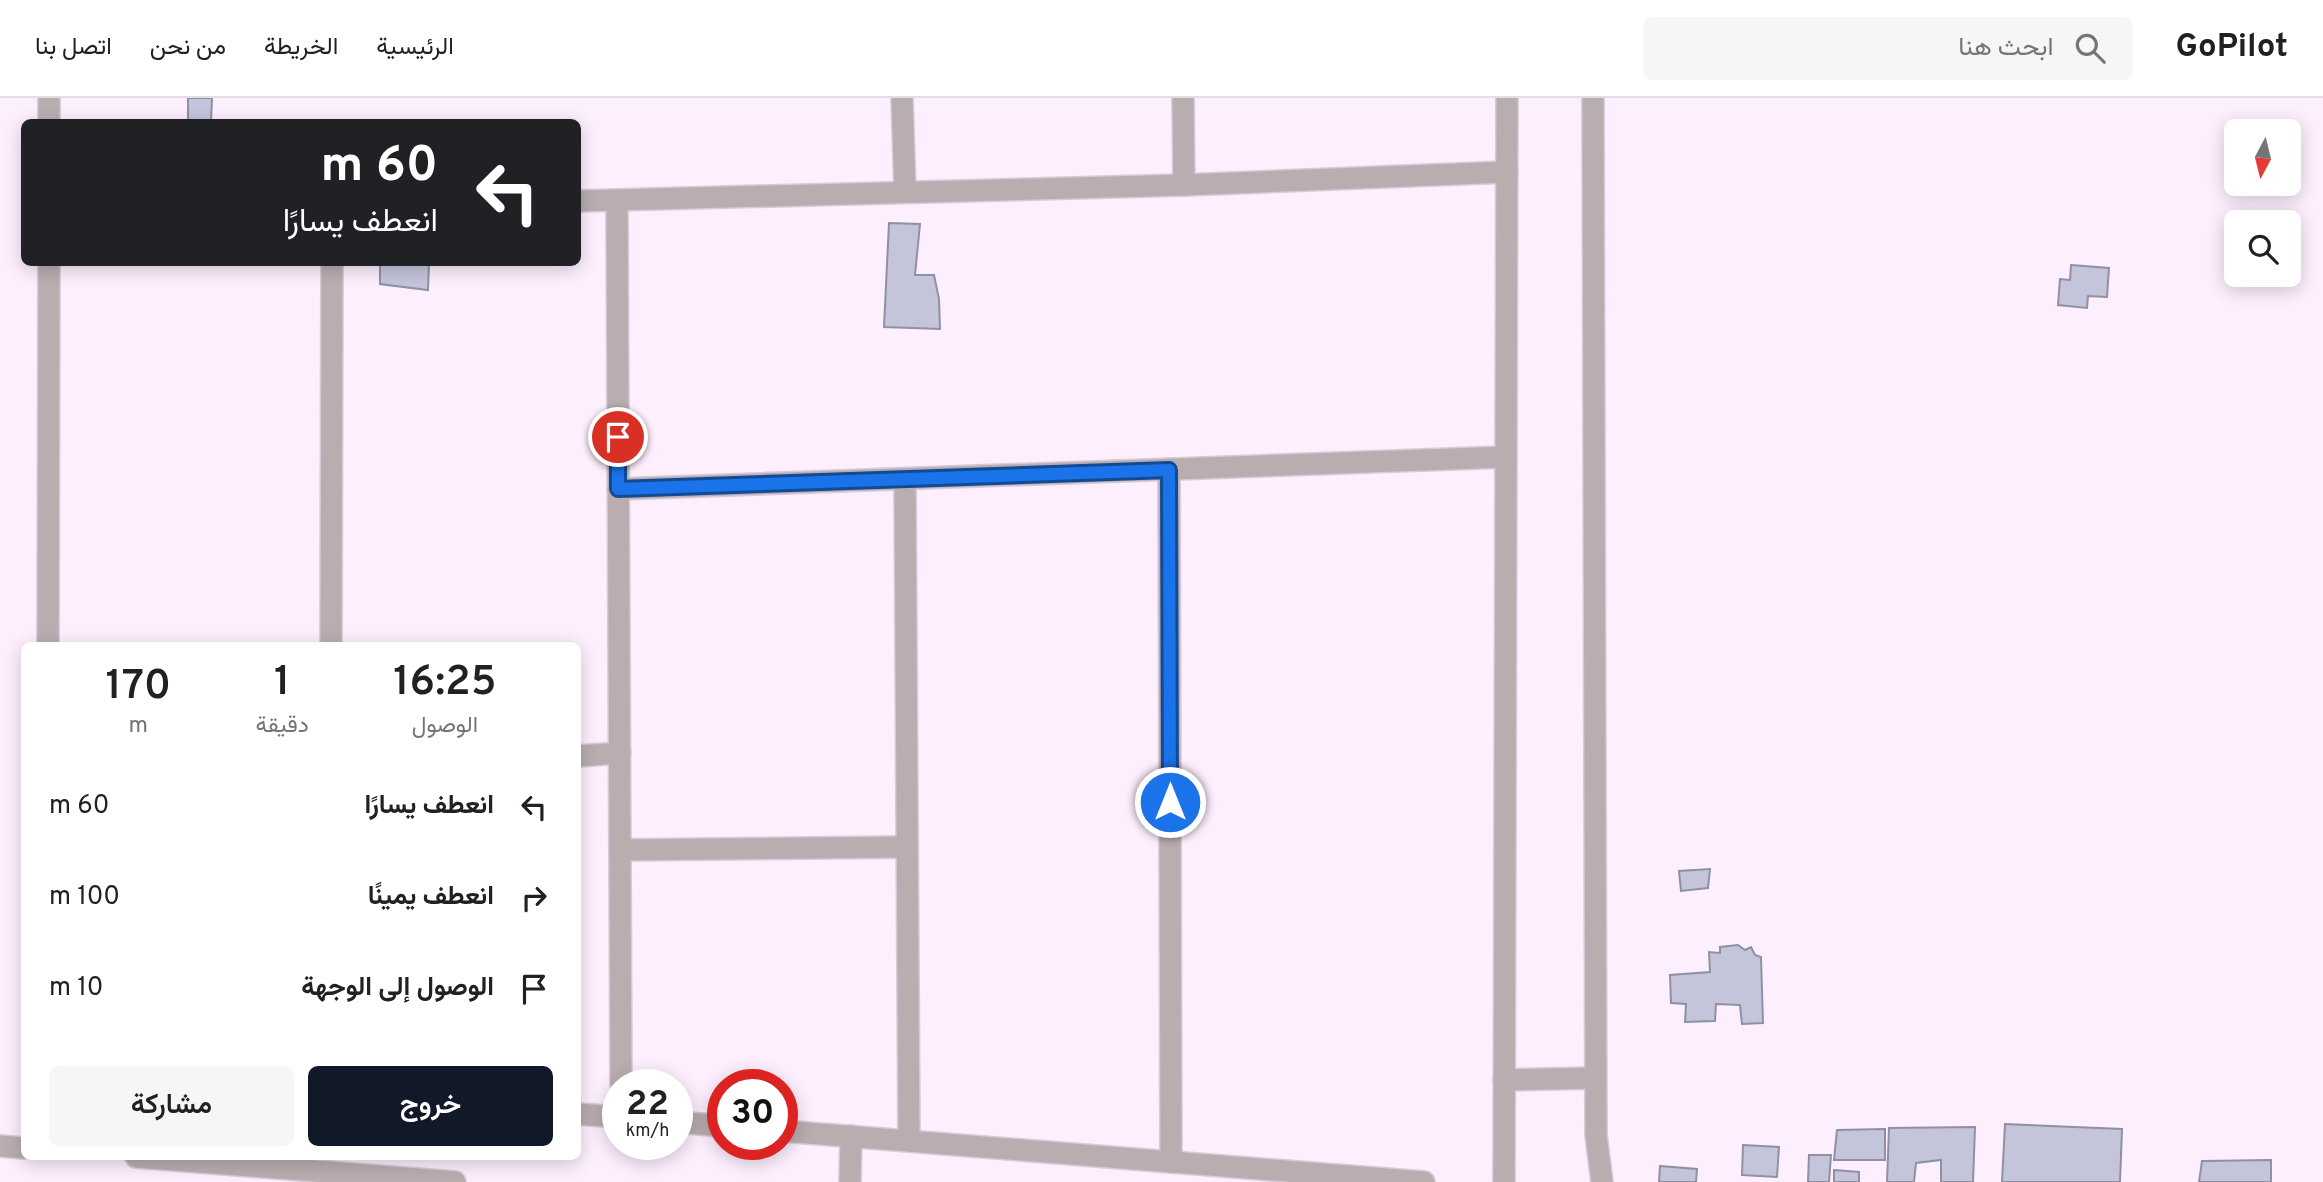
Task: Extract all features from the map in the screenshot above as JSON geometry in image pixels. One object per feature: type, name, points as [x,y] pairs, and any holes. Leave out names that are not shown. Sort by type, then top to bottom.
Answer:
[{"type":"street","points":[[49,98],[49,119]]},
{"type":"street","points":[[902,98],[905,192]]},
{"type":"street","points":[[1183,98],[1184,185]]},
{"type":"street","points":[[1503,1182],[1507,98]]},
{"type":"street","points":[[1593,98],[1595,1078],[1596,1135],[1602,1182]]},
{"type":"street","points":[[581,201],[1184,185],[1507,172]]},
{"type":"street","points":[[617,201],[621,1069]]},
{"type":"street","points":[[48,642],[49,266]]},
{"type":"street","points":[[331,642],[332,266]]},
{"type":"street","points":[[618,489],[1506,457]]},
{"type":"street","points":[[1169,470],[1171,1162]]},
{"type":"street","points":[[905,479],[909,1141]]},
{"type":"street","points":[[581,756],[620,753]]},
{"type":"street","points":[[620,850],[907,847]]},
{"type":"street","points":[[1504,1080],[1595,1078]]},
{"type":"street","points":[[581,1114],[602,1116]]},
{"type":"street","points":[[798,1132],[1424,1182]]},
{"type":"street","points":[[850,1182],[851,1136]]},
{"type":"street","points":[[0,1146],[21,1148]]},
{"type":"street","points":[[175,1160],[445,1182]]},
{"type":"street","points":[[188,1161],[197,1167],[203,1182]]},
{"type":"building","points":[[188,98],[212,98],[211,119],[188,119]]},
{"type":"building","points":[[889,223],[920,224],[915,275],[934,275],[939,299],[940,329],[884,327]]},
{"type":"building","points":[[2071,265],[2109,268],[2107,297],[2088,296],[2087,308],[2058,305],[2060,279],[2070,280]]},
{"type":"building","points":[[380,266],[429,266],[428,290],[380,284]]},
{"type":"building","points":[[1710,869],[1708,888],[1681,891],[1679,871]]},
{"type":"building","points":[[1738,945],[1745,950],[1751,947],[1755,955],[1761,957],[1763,1023],[1742,1024],[1740,1005],[1716,1004],[1715,1021],[1685,1022],[1686,1004],[1671,1003],[1670,975],[1710,972],[1709,952],[1720,953],[1720,947]]},
{"type":"building","points":[[2005,1124],[2122,1129],[2120,1182],[2002,1182]]},
{"type":"building","points":[[1975,1127],[1973,1182],[1941,1182],[1941,1160],[1916,1163],[1914,1182],[1887,1182],[1889,1128]]},
{"type":"building","points":[[1885,1129],[1885,1160],[1834,1160],[1837,1130]]},
{"type":"building","points":[[1743,1145],[1779,1147],[1777,1177],[1742,1175]]},
{"type":"building","points":[[1809,1155],[1831,1155],[1829,1182],[1808,1182]]},
{"type":"building","points":[[2271,1160],[2271,1182],[2199,1182],[2202,1161]]},
{"type":"building","points":[[1660,1166],[1697,1169],[1696,1182],[1659,1182]]},
{"type":"building","points":[[1834,1170],[1859,1172],[1859,1182],[1834,1182]]},
{"type":"route","points":[[618,437],[618,489],[1169,470],[1170,802]]}]
